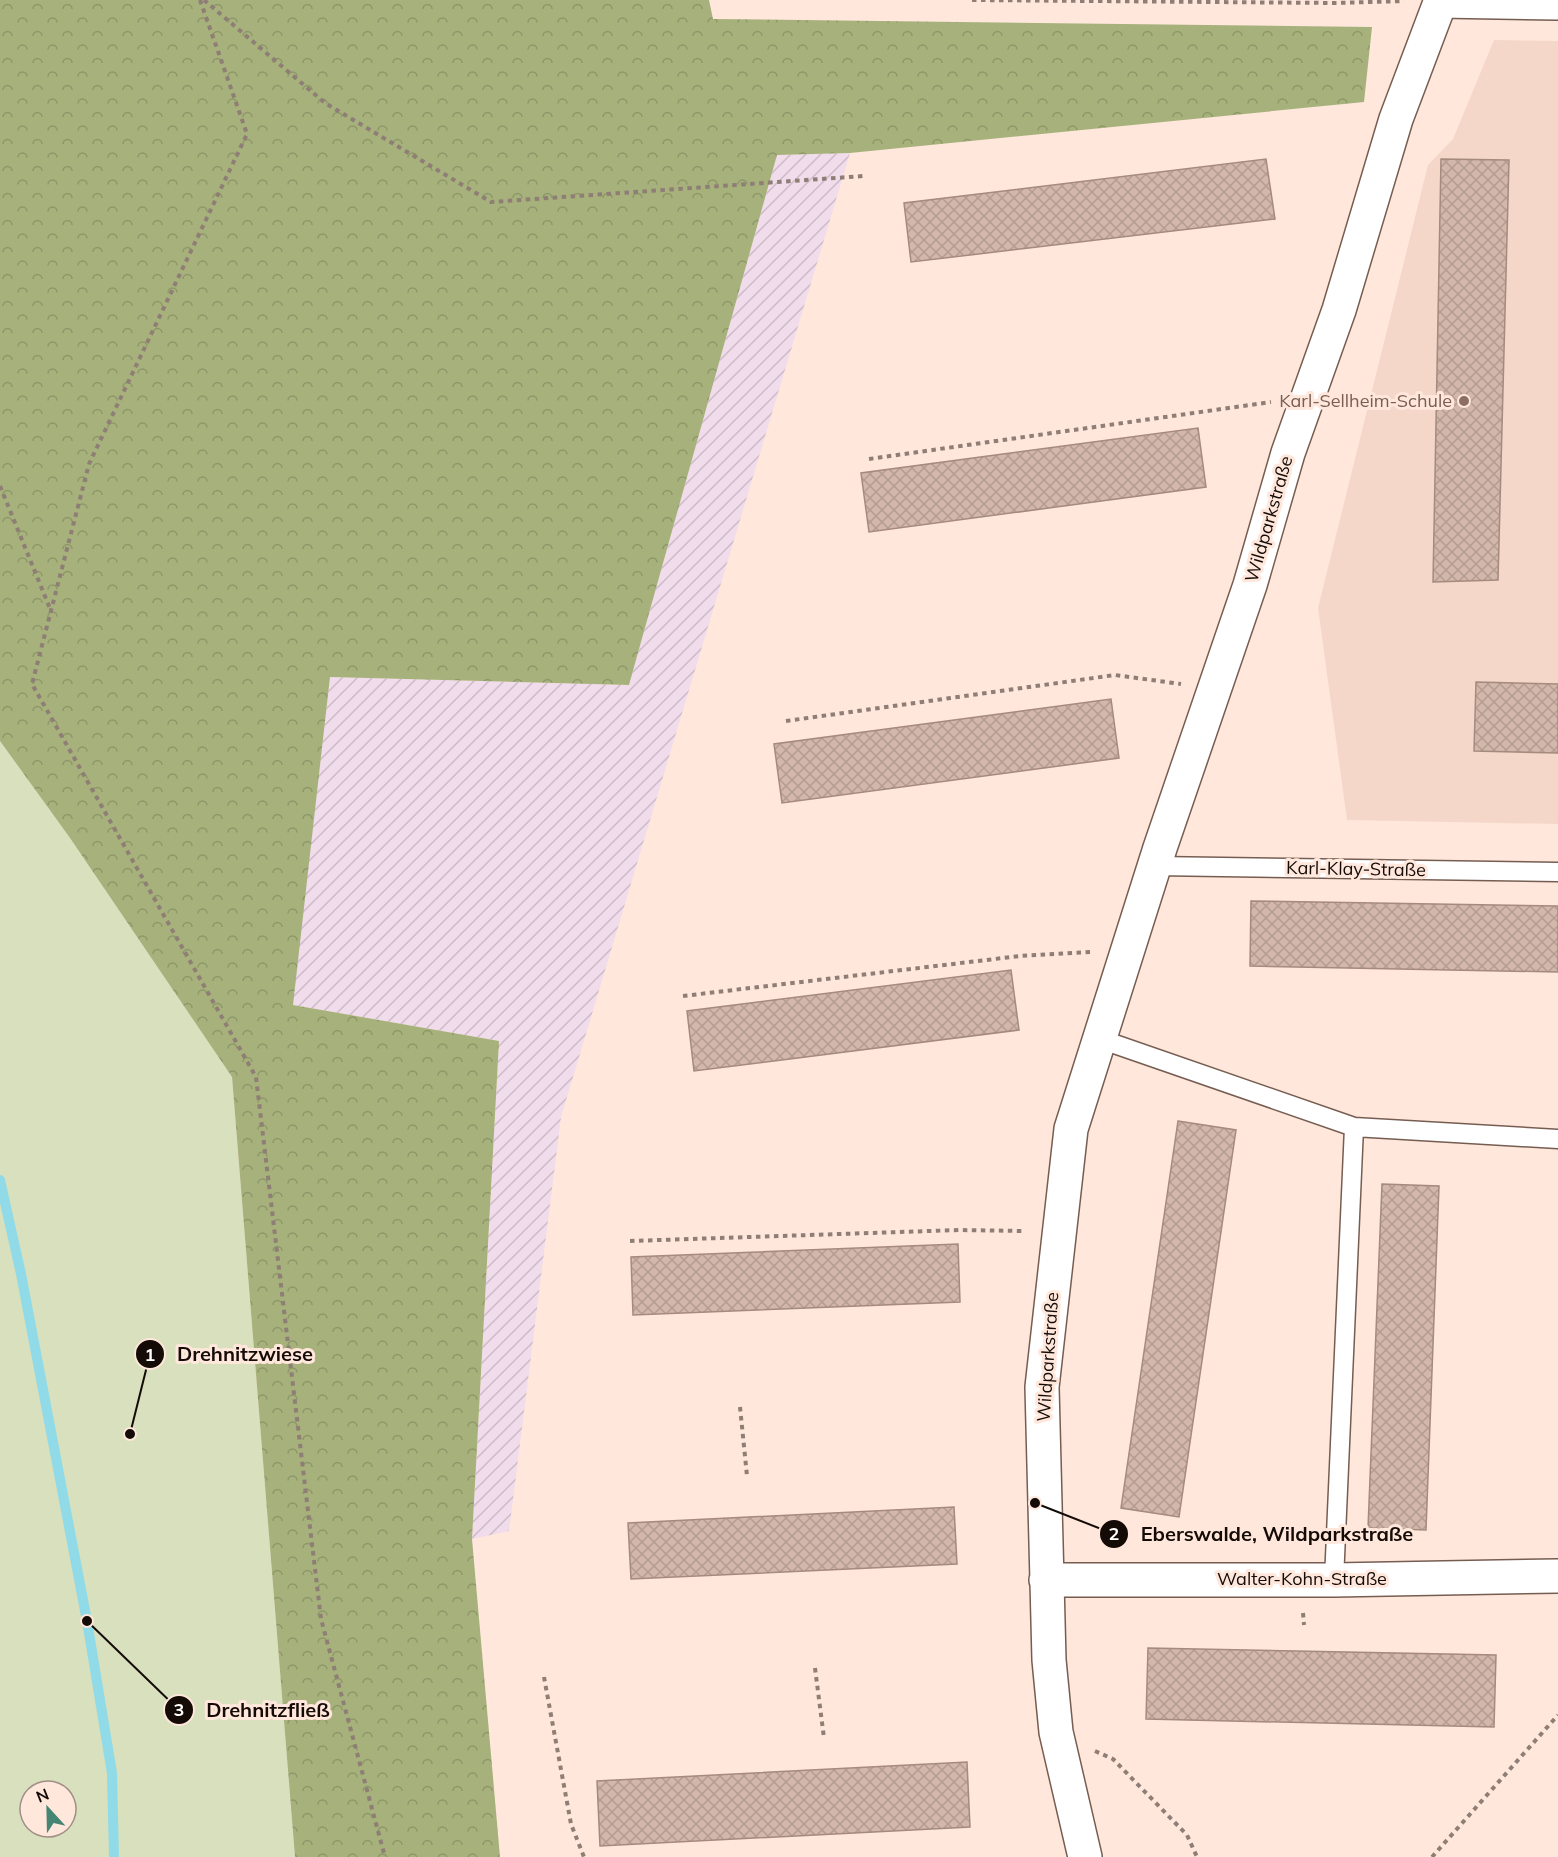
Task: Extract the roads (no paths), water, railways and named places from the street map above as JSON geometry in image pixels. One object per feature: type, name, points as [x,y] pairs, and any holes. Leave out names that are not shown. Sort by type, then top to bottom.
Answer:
[{"type":"street","points":[[1440,0],[1558,3]]},
{"type":"street","name":"Wildparkstraße","points":[[1085,1857],[1056,1732],[1049,1660],[1042,1387],[1071,1129],[1155,866],[1250,585],[1288,453],[1339,310],[1396,119],[1440,0]]},
{"type":"street","name":"Walter-Kohn-Straße","points":[[1046,1580],[1334,1580],[1558,1576]]},
{"type":"lane","name":"Karl-Klay-Straße","points":[[1155,866],[1558,872]]},
{"type":"lane","points":[[1100,1038],[1354,1127],[1558,1139]]},
{"type":"lane","points":[[1334,1580],[1354,1127]]},
{"type":"waterway","points":[[0,1180],[21,1274],[87,1621],[112,1773],[114,1857]]},
{"type":"place","name":"Karl-Sellheim-Schule","points":[[1464,401]]},
{"type":"place","name":"Drehnitzwiese","points":[[130,1434]]},
{"type":"place","name":"Eberswalde, Wildparkstraße","points":[[1035,1503]]},
{"type":"place","name":"Drehnitzfließ","points":[[87,1621]]}]
